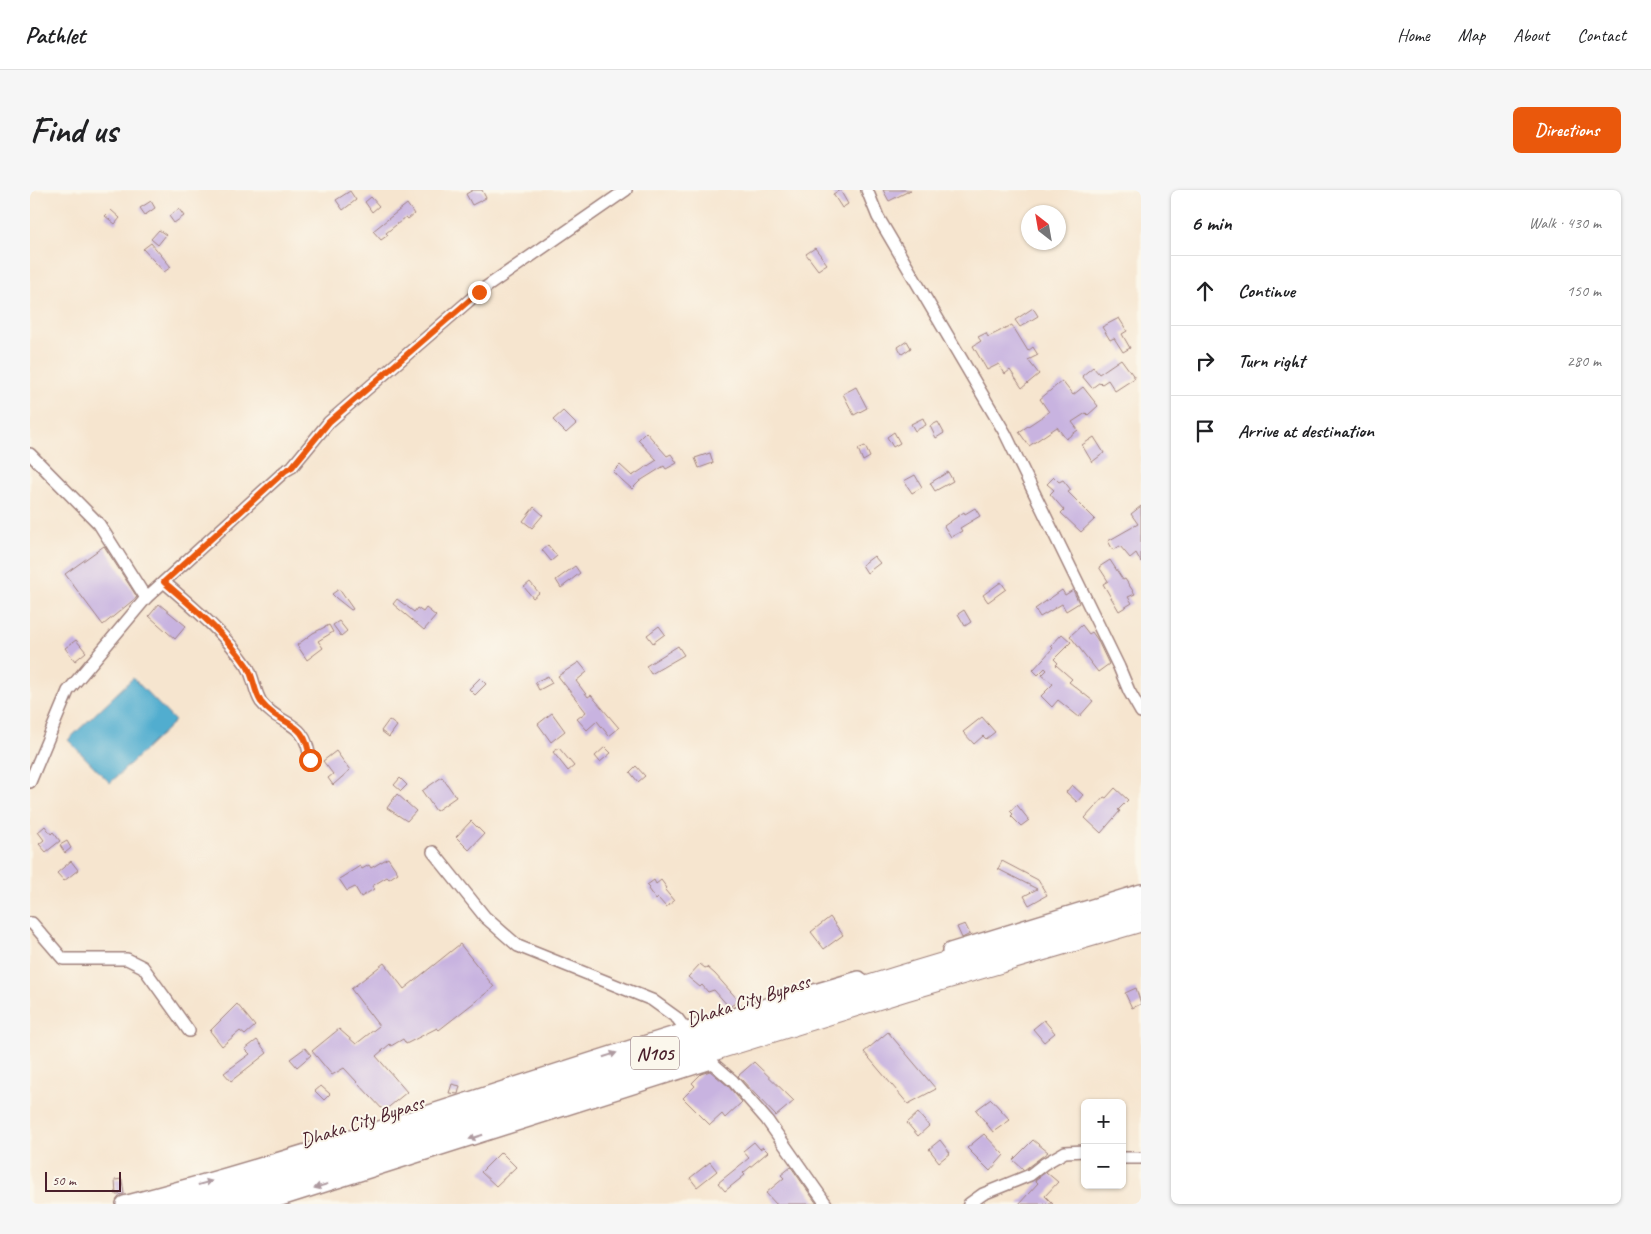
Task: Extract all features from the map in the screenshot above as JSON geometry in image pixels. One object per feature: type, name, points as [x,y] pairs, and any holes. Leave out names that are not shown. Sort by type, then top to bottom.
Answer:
[{"type":"highway","name":"Dhaka City Bypass","points":[[170,1204],[211,1193],[898,976],[1141,903]]},
{"type":"highway","name":"Dhaka City Bypass","points":[[220,1204],[897,994],[1141,922]]},
{"type":"main road","points":[[124,1204],[200,1184],[384,1128],[686,1030],[1141,892]]},
{"type":"main road","points":[[262,1204],[710,1061],[910,999],[1141,931]]},
{"type":"street","points":[[30,782],[68,691],[146,598],[285,471],[292,467],[329,422],[479,292],[626,190]]},
{"type":"street","points":[[868,190],[878,217],[1005,433],[1129,691],[1141,712]]},
{"type":"street","points":[[30,454],[99,524],[146,598]]},
{"type":"street","points":[[164,582],[214,627],[248,668],[261,701],[271,712],[297,727],[309,746],[310,760]]},
{"type":"street","points":[[433,852],[484,917],[518,946],[652,1000],[677,1018],[686,1030]]},
{"type":"street","points":[[30,922],[63,959],[127,959],[143,967],[189,1031]]},
{"type":"street","points":[[710,1061],[734,1081],[767,1120],[826,1204]]},
{"type":"street","points":[[969,1204],[983,1194],[1030,1175],[1044,1164],[1065,1152],[1081,1150]]},
{"type":"street","points":[[1126,1158],[1141,1158]]},
{"type":"water","points":[[133,678],[175,721],[110,783],[68,740]]},
{"type":"building","points":[[473,190],[482,190],[486,198],[472,205],[466,194]]},
{"type":"building","points":[[840,190],[848,204],[842,208],[833,194]]},
{"type":"building","points":[[883,190],[911,190],[889,201]]},
{"type":"building","points":[[350,191],[356,200],[343,210],[336,200]]},
{"type":"building","points":[[371,197],[379,206],[372,212],[365,202]]},
{"type":"building","points":[[151,201],[155,208],[145,215],[140,208]]},
{"type":"building","points":[[407,204],[414,214],[408,219],[406,217],[386,233],[388,235],[381,240],[373,231]]},
{"type":"building","points":[[179,209],[184,216],[174,223],[169,216]]},
{"type":"building","points":[[111,210],[120,218],[115,224],[105,216]]},
{"type":"building","points":[[159,230],[166,235],[158,245],[151,239]]},
{"type":"building","points":[[151,243],[171,267],[164,272],[143,249]]},
{"type":"building","points":[[815,248],[827,264],[818,270],[806,254]]},
{"type":"building","points":[[1033,308],[1038,316],[1020,327],[1015,320]]},
{"type":"building","points":[[1119,318],[1127,331],[1122,334],[1130,348],[1123,352],[1114,338],[1110,340],[1102,327]]},
{"type":"building","points":[[1012,325],[1028,351],[1033,347],[1038,355],[1028,360],[1039,374],[1022,388],[1010,370],[1005,374],[999,364],[987,370],[973,346],[981,341],[978,337],[986,333],[988,337]]},
{"type":"building","points":[[907,341],[911,348],[902,354],[898,347]]},
{"type":"building","points":[[1121,359],[1135,378],[1115,391],[1108,380],[1102,384],[1100,382],[1092,388],[1082,376],[1093,367],[1099,374]]},
{"type":"building","points":[[1062,381],[1073,395],[1083,387],[1098,406],[1088,415],[1086,413],[1072,422],[1078,430],[1066,439],[1057,427],[1029,446],[1019,432],[1049,412],[1040,399]]},
{"type":"building","points":[[856,387],[867,408],[854,415],[843,394]]},
{"type":"building","points":[[563,411],[576,424],[566,433],[553,420]]},
{"type":"building","points":[[923,418],[926,425],[915,431],[911,424]]},
{"type":"building","points":[[938,422],[944,433],[936,438],[930,426]]},
{"type":"building","points":[[646,432],[667,456],[671,454],[677,463],[666,469],[664,466],[640,481],[632,489],[613,472],[620,465],[632,476],[657,460],[638,440]]},
{"type":"building","points":[[894,432],[900,443],[893,447],[887,437]]},
{"type":"building","points":[[1094,437],[1104,453],[1092,462],[1082,445]]},
{"type":"building","points":[[865,446],[870,457],[863,461],[858,449]]},
{"type":"building","points":[[710,453],[713,463],[699,468],[695,458]]},
{"type":"building","points":[[948,472],[953,481],[935,491],[930,483]]},
{"type":"building","points":[[915,475],[922,487],[912,493],[904,481]]},
{"type":"building","points":[[1054,477],[1059,482],[1063,480],[1071,490],[1068,492],[1095,519],[1081,532],[1061,513],[1064,510],[1050,494],[1054,490],[1047,484]]},
{"type":"building","points":[[1141,506],[1141,562],[1136,553],[1130,558],[1120,546],[1113,550],[1108,541],[1138,524],[1131,514]]},
{"type":"building","points":[[534,507],[543,515],[532,528],[523,521]]},
{"type":"building","points":[[975,508],[980,516],[960,528],[962,531],[951,537],[944,526],[964,512],[965,514]]},
{"type":"building","points":[[548,545],[557,556],[551,561],[542,550]]},
{"type":"building","points":[[104,546],[137,597],[103,625],[65,574]]},
{"type":"building","points":[[874,556],[880,563],[867,573],[862,565]]},
{"type":"building","points":[[1110,560],[1135,594],[1128,597],[1132,603],[1119,611],[1103,584],[1108,581],[1099,567]]},
{"type":"building","points":[[575,566],[580,573],[561,588],[556,580]]},
{"type":"building","points":[[530,582],[539,593],[533,598],[524,587]]},
{"type":"building","points":[[1001,582],[1006,589],[988,602],[983,595]]},
{"type":"building","points":[[339,589],[353,609],[351,610],[332,594]]},
{"type":"building","points":[[1062,590],[1065,595],[1073,590],[1079,603],[1066,611],[1062,604],[1040,617],[1035,609]]},
{"type":"building","points":[[397,599],[414,612],[417,608],[423,612],[426,608],[436,616],[424,630],[393,604]]},
{"type":"building","points":[[159,604],[186,626],[175,639],[149,616]]},
{"type":"building","points":[[964,610],[971,622],[965,626],[958,614]]},
{"type":"building","points":[[339,621],[347,631],[341,636],[333,625]]},
{"type":"building","points":[[329,625],[333,632],[318,641],[323,648],[307,660],[297,645],[313,633]]},
{"type":"building","points":[[1082,625],[1089,634],[1092,632],[1097,639],[1109,664],[1098,672],[1070,636]]},
{"type":"building","points":[[659,626],[665,634],[653,643],[647,635]]},
{"type":"building","points":[[1062,634],[1071,642],[1054,659],[1058,663],[1056,665],[1072,679],[1069,682],[1093,701],[1079,717],[1058,700],[1052,707],[1041,696],[1053,684],[1042,675],[1047,670],[1045,668],[1038,675],[1033,670],[1053,648],[1051,646]]},
{"type":"building","points":[[76,640],[86,652],[75,661],[65,648]]},
{"type":"building","points":[[678,646],[684,655],[651,674],[646,666]]},
{"type":"building","points":[[579,662],[587,672],[576,681],[588,697],[591,695],[619,728],[609,736],[597,721],[587,730],[577,719],[586,712],[558,676]]},
{"type":"building","points":[[548,676],[552,683],[539,690],[535,682]]},
{"type":"building","points":[[480,678],[486,684],[475,695],[469,689]]},
{"type":"building","points":[[552,713],[565,731],[551,742],[538,724]]},
{"type":"building","points":[[982,717],[995,732],[986,739],[983,736],[974,744],[963,732]]},
{"type":"building","points":[[389,720],[397,726],[389,737],[381,731]]},
{"type":"building","points":[[605,747],[611,753],[600,762],[595,756]]},
{"type":"building","points":[[559,748],[574,766],[568,771],[553,752]]},
{"type":"building","points":[[336,751],[350,770],[333,785],[328,778],[333,774],[323,761]]},
{"type":"building","points":[[636,766],[645,776],[638,782],[630,772]]},
{"type":"building","points":[[442,777],[456,797],[436,811],[422,791]]},
{"type":"building","points":[[400,778],[407,785],[401,791],[394,785]]},
{"type":"building","points":[[1072,785],[1083,795],[1077,802],[1066,792]]},
{"type":"building","points":[[1115,788],[1128,800],[1101,833],[1085,818]]},
{"type":"building","points":[[397,794],[416,811],[407,821],[387,808]]},
{"type":"building","points":[[1017,805],[1029,820],[1021,826],[1011,816],[1013,814],[1010,811]]},
{"type":"building","points":[[471,821],[484,834],[469,850],[456,837]]},
{"type":"building","points":[[45,826],[60,841],[46,852],[39,844],[44,840],[38,832]]},
{"type":"building","points":[[67,841],[71,848],[65,853],[60,845]]},
{"type":"building","points":[[388,858],[398,873],[372,886],[374,889],[361,897],[355,887],[347,891],[339,879],[360,866],[362,869],[369,865],[371,868]]},
{"type":"building","points":[[71,861],[78,870],[64,881],[57,873]]},
{"type":"building","points":[[1002,861],[1038,880],[1047,895],[1029,905],[1024,896],[1037,889],[998,869]]},
{"type":"building","points":[[654,880],[656,884],[661,880],[667,888],[665,890],[674,901],[666,907],[658,898],[656,900],[648,889],[650,888],[647,885]]},
{"type":"building","points":[[830,917],[843,935],[824,949],[811,932]]},
{"type":"building","points":[[965,924],[970,934],[962,938],[957,927]]},
{"type":"building","points":[[460,944],[494,987],[439,1030],[437,1028],[406,1044],[403,1039],[391,1046],[390,1044],[376,1056],[407,1092],[384,1111],[344,1068],[332,1075],[312,1051],[339,1029],[356,1044],[379,1026],[351,989],[384,963],[404,989]]},
{"type":"building","points":[[700,964],[715,974],[739,1001],[729,1007],[714,990],[708,992],[702,985],[700,987],[688,977]]},
{"type":"building","points":[[1136,988],[1141,1004],[1132,1008],[1125,993]]},
{"type":"building","points":[[237,1004],[255,1026],[245,1035],[240,1031],[222,1046],[210,1031]]},
{"type":"building","points":[[1044,1020],[1055,1033],[1044,1042],[1033,1029]]},
{"type":"building","points":[[888,1032],[936,1089],[908,1104],[864,1052]]},
{"type":"building","points":[[257,1040],[267,1053],[231,1081],[224,1073],[250,1054],[245,1049]]},
{"type":"building","points":[[305,1048],[311,1055],[297,1067],[290,1059]]},
{"type":"building","points":[[754,1062],[794,1101],[776,1116],[738,1076]]},
{"type":"building","points":[[710,1071],[728,1086],[742,1102],[725,1118],[722,1114],[710,1125],[683,1098],[695,1086],[692,1083],[701,1074]]},
{"type":"building","points":[[452,1084],[460,1086],[458,1094],[449,1093]]},
{"type":"building","points":[[321,1086],[330,1094],[324,1100],[315,1091]]},
{"type":"building","points":[[991,1099],[1010,1120],[993,1132],[976,1110]]},
{"type":"building","points":[[918,1113],[929,1126],[918,1136],[907,1123]]},
{"type":"building","points":[[984,1134],[1004,1155],[990,1171],[967,1148]]},
{"type":"building","points":[[940,1140],[950,1153],[939,1162],[929,1149]]},
{"type":"building","points":[[1033,1140],[1048,1152],[1024,1170],[1013,1160]]},
{"type":"building","points":[[754,1142],[760,1149],[763,1147],[768,1152],[743,1173],[745,1175],[725,1191],[718,1183],[749,1158],[743,1151]]},
{"type":"building","points":[[501,1152],[516,1167],[496,1186],[481,1172]]},
{"type":"building","points":[[710,1162],[717,1171],[697,1187],[690,1178]]},
{"type":"building","points":[[791,1167],[817,1204],[776,1204],[766,1193],[784,1178],[781,1175]]},
{"type":"building","points":[[1046,1172],[1058,1182],[1045,1196],[1053,1204],[1019,1204],[1038,1183],[1035,1180]]},
{"type":"building","points":[[122,1179],[124,1194],[116,1195],[115,1180]]},
{"type":"route","points":[[310,760],[309,746],[297,727],[271,712],[261,701],[248,668],[214,627],[164,582],[285,471],[292,467],[329,422],[479,292]]}]
